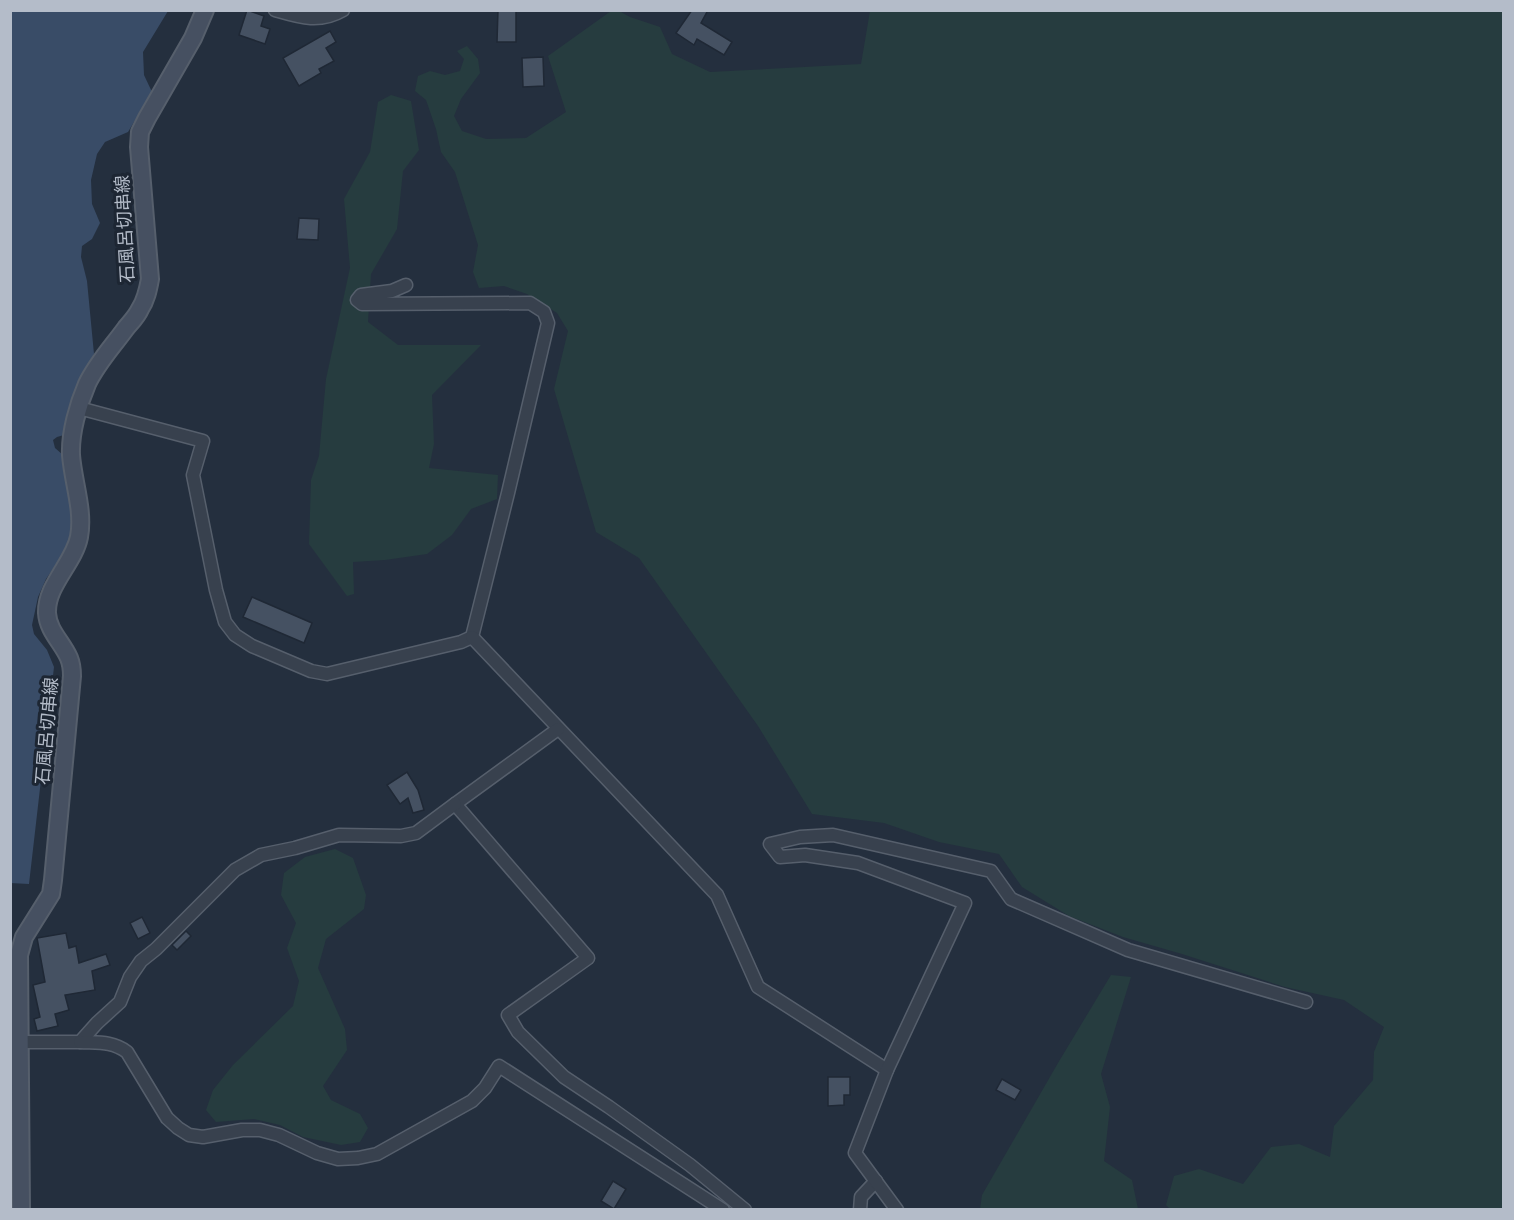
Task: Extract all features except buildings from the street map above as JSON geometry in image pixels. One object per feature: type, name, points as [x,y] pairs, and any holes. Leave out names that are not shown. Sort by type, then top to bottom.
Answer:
[{"type":"main road","name":"石風呂切串線","points":[[21,1209],[19,955],[24,937],[51,894],[56,846],[72,676],[70,660],[52,632],[47,612],[58,578],[79,540],[81,522],[71,454],[73,427],[87,385],[98,365],[140,310],[147,295],[150,279],[139,147],[140,132],[193,38],[205,10]]},
{"type":"street","points":[[275,10],[314,19],[333,16],[343,10]]},
{"type":"street","points":[[406,285],[392,291],[361,295],[357,300],[362,304],[530,303],[544,312],[548,323],[472,637]]},
{"type":"street","points":[[80,408],[203,441],[193,475],[216,590],[225,622],[235,635],[252,646],[311,671],[327,674],[461,642],[472,637]]},
{"type":"street","points":[[472,637],[717,895],[758,987],[886,1070]]},
{"type":"street","points":[[80,1042],[120,1002],[130,977],[141,961],[156,949],[234,870],[261,855],[339,835],[401,836],[416,832],[558,729]]},
{"type":"street","points":[[455,804],[588,958],[508,1015],[518,1032],[564,1077],[690,1165],[745,1209]]},
{"type":"street","points":[[897,1209],[855,1153],[886,1070],[965,903],[858,863],[805,855],[780,857],[770,844],[800,837],[833,835],[991,871],[1011,899],[1128,950],[1306,1002]]},
{"type":"street","points":[[19,1042],[108,1043],[119,1046],[127,1052],[167,1118],[189,1135],[202,1137],[242,1130],[260,1130],[279,1134],[317,1153],[338,1159],[377,1154],[472,1101],[500,1066],[723,1209]]},
{"type":"street","points":[[860,1209],[861,1197],[876,1181]]},
{"type":"green space","points":[[611,11],[619,11],[660,27],[672,54],[710,72],[861,64],[870,11],[1503,11],[1503,1209],[1171,1210],[1166,1205],[1174,1176],[1199,1169],[1243,1184],[1271,1147],[1299,1144],[1330,1157],[1334,1126],[1373,1080],[1374,1052],[1384,1027],[1344,1000],[1285,987],[1123,937],[1069,916],[1022,887],[999,854],[939,842],[884,823],[812,814],[758,726],[639,558],[596,532],[554,389],[568,331],[557,313],[527,294],[504,286],[479,288],[473,272],[478,245],[455,172],[441,152],[426,100],[415,91],[418,76],[430,71],[445,75],[460,71],[464,59],[457,51],[467,46],[478,59],[480,73],[461,99],[454,116],[462,131],[486,139],[526,138],[566,112],[548,56]]},
{"type":"green space","points":[[391,95],[411,101],[419,150],[403,171],[397,229],[371,274],[368,322],[398,345],[481,345],[432,395],[434,444],[429,468],[498,475],[497,499],[471,509],[452,535],[427,554],[353,562],[354,594],[347,596],[309,544],[311,480],[319,456],[326,379],[350,268],[344,199],[370,152],[378,102]]},
{"type":"green space","points":[[335,849],[353,858],[366,895],[364,909],[326,939],[318,968],[345,1029],[347,1050],[323,1086],[331,1100],[360,1114],[368,1128],[360,1142],[341,1145],[303,1137],[280,1125],[254,1119],[216,1122],[206,1110],[213,1090],[233,1065],[293,1006],[299,981],[287,948],[296,923],[281,895],[284,873],[305,857]]},
{"type":"green space","points":[[1111,975],[1131,977],[1101,1074],[1110,1107],[1104,1161],[1132,1180],[1138,1209],[980,1209],[982,1195]]},
{"type":"water","points":[[10,11],[168,11],[143,52],[144,75],[152,92],[128,132],[105,142],[97,154],[91,180],[92,204],[100,223],[92,239],[82,246],[81,257],[87,281],[94,354],[82,376],[64,435],[53,440],[55,448],[63,455],[73,520],[71,537],[38,597],[32,625],[34,634],[47,650],[54,667],[29,884],[10,883]]}]
